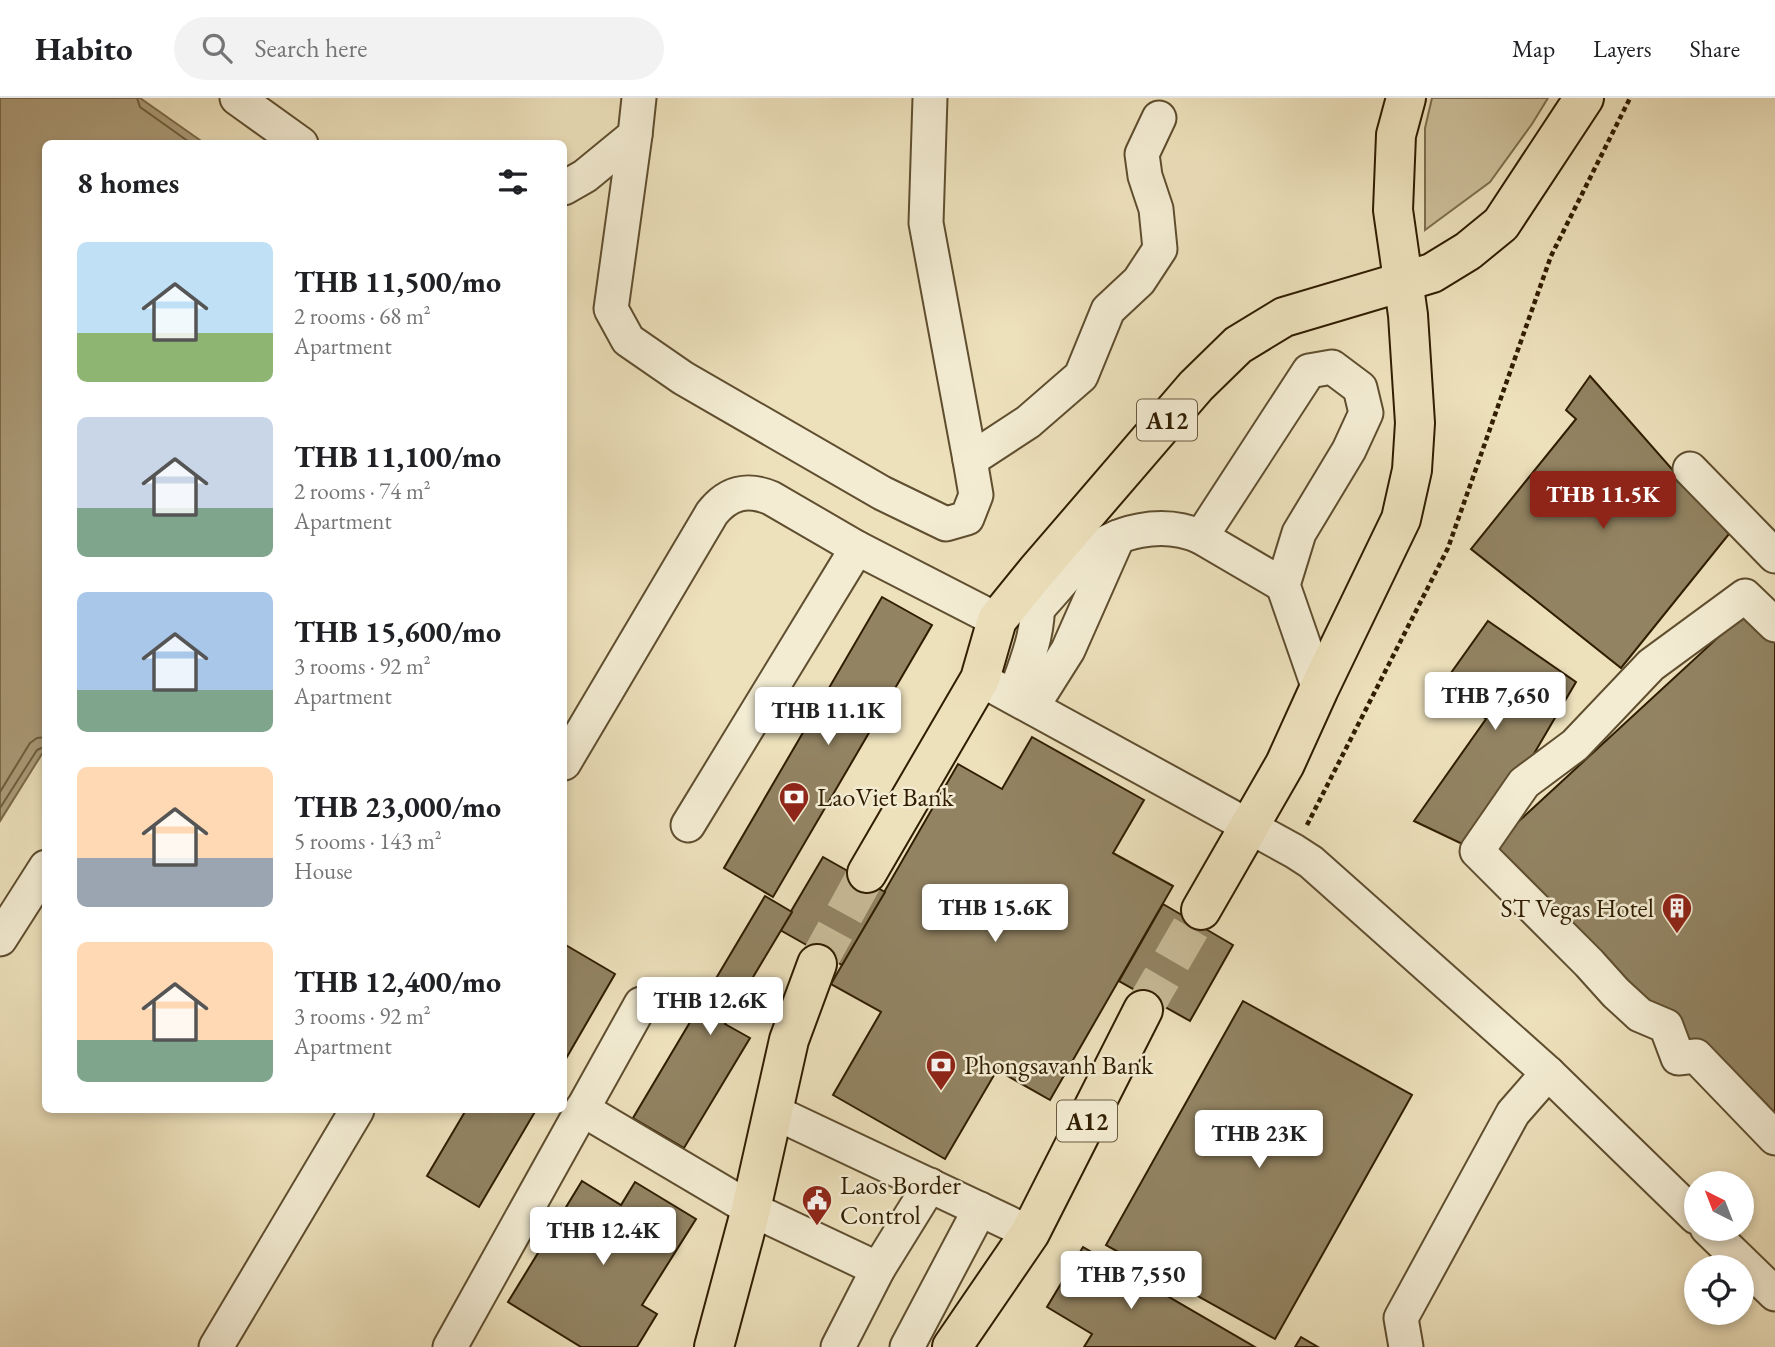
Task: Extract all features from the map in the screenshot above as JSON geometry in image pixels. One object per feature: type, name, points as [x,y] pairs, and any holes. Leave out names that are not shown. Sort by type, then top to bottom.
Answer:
[{"type":"highway","points":[[1201,910],[1286,764],[1401,519],[1412,470],[1415,423],[1394,210],[1396,135],[1405,98]]},
{"type":"highway","name":"A12","points":[[867,873],[980,678],[998,620],[1037,589],[1196,386],[1238,345],[1284,317],[1432,273],[1468,251],[1501,223],[1584,98]]},
{"type":"highway","points":[[714,1347],[751,1209],[789,1040],[817,964]]},
{"type":"highway","name":"A12","points":[[953,1347],[1030,1233],[1143,1010]]},
{"type":"street","points":[[237,98],[295,140]]},
{"type":"street","points":[[639,98],[611,309],[628,340],[683,378],[882,493],[946,524],[967,518],[976,495],[926,223],[930,98]]},
{"type":"street","points":[[970,460],[1028,422],[1081,376],[1108,310],[1139,281],[1160,249],[1156,209],[1145,176],[1142,154],[1159,118]]},
{"type":"street","points":[[567,186],[585,176],[635,135]]},
{"type":"street","points":[[1201,537],[1309,371],[1332,367],[1360,388],[1366,413],[1349,450],[1299,533],[1283,585],[1319,689]]},
{"type":"street","points":[[1690,469],[1775,556]]},
{"type":"street","points":[[567,758],[712,513],[720,503],[732,496],[745,492],[758,493],[857,548],[998,620]]},
{"type":"street","points":[[1023,702],[1036,636],[1037,589],[1118,537],[1149,528],[1184,529],[1283,585]]},
{"type":"street","points":[[1023,702],[1069,650],[1118,537]]},
{"type":"street","points":[[688,825],[857,548]]},
{"type":"street","points":[[1775,625],[1745,596],[1651,665],[1575,744],[1524,783],[1477,851],[1616,993],[1640,1015],[1666,1026],[1678,1058],[1696,1056],[1775,1138]]},
{"type":"street","points":[[980,678],[1311,862],[1548,1073],[1684,1205]]},
{"type":"street","points":[[0,939],[42,873]]},
{"type":"street","points":[[450,1347],[641,1004]]},
{"type":"street","points":[[1406,1347],[1401,1318],[1513,1113],[1548,1073]]},
{"type":"street","points":[[582,1109],[751,1209],[878,1269]]},
{"type":"street","points":[[774,1112],[1030,1233]]},
{"type":"street","points":[[216,1347],[355,1113]]},
{"type":"street","points":[[838,1347],[878,1269],[930,1185]]},
{"type":"street","points":[[907,1347],[980,1209]]},
{"type":"street","points":[[1720,1241],[1775,1294]]},
{"type":"path","points":[[1294,851],[1448,548],[1551,256],[1630,98]]},
{"type":"shaded area","points":[[1432,98],[1548,98],[1490,182],[1425,230],[1425,128]]},
{"type":"water","points":[[0,98],[140,98],[200,140],[42,140],[42,754],[0,821]]},
{"type":"building","points":[[1590,376],[1729,534],[1621,668],[1471,549],[1576,419],[1566,410]]},
{"type":"building","points":[[882,597],[932,625],[773,897],[724,868]]},
{"type":"building","name":"ST Vegas Hotel","points":[[1752,606],[1775,628],[1775,1140],[1493,845]]},
{"type":"building","points":[[1488,621],[1576,682],[1477,851],[1414,821],[1486,719],[1441,687]]},
{"type":"building","points":[[1032,737],[1144,800],[1113,853],[1173,886],[1050,1100],[997,1070],[945,1159],[833,1095],[881,1012],[831,984],[958,764],[1002,789]]},
{"type":"building","points":[[823,857],[885,892],[842,965],[780,930]]},
{"type":"building","points":[[765,896],[792,912],[725,1024],[750,1038],[684,1148],[633,1118]]},
{"type":"building","points":[[1163,904],[1233,945],[1190,1021],[1119,981]]},
{"type":"building","points":[[567,946],[615,974],[567,1057]]},
{"type":"building","points":[[1243,1001],[1412,1095],[1275,1339],[1106,1245]]},
{"type":"building","points":[[464,1113],[534,1113],[479,1207],[427,1176]]},
{"type":"building","points":[[582,1181],[621,1205],[635,1182],[696,1219],[642,1305],[657,1314],[637,1347],[581,1347],[508,1302]]},
{"type":"building","points":[[1083,1247],[1255,1347],[1084,1347],[1092,1334],[1047,1307]]},
{"type":"building","points":[[1301,1337],[1318,1347],[1295,1347]]},
{"type":"tunnel","points":[[817,964],[867,873]]},
{"type":"tunnel","points":[[1143,1010],[1201,910]]},
{"type":"place","name":"LaoViet Bank","points":[[794,824]]},
{"type":"place","name":"ST Vegas Hotel","points":[[1677,935]]},
{"type":"place","name":"Phongsavanh Bank","points":[[941,1092]]},
{"type":"place","name":"Laos Border Control","points":[[817,1227]]}]
